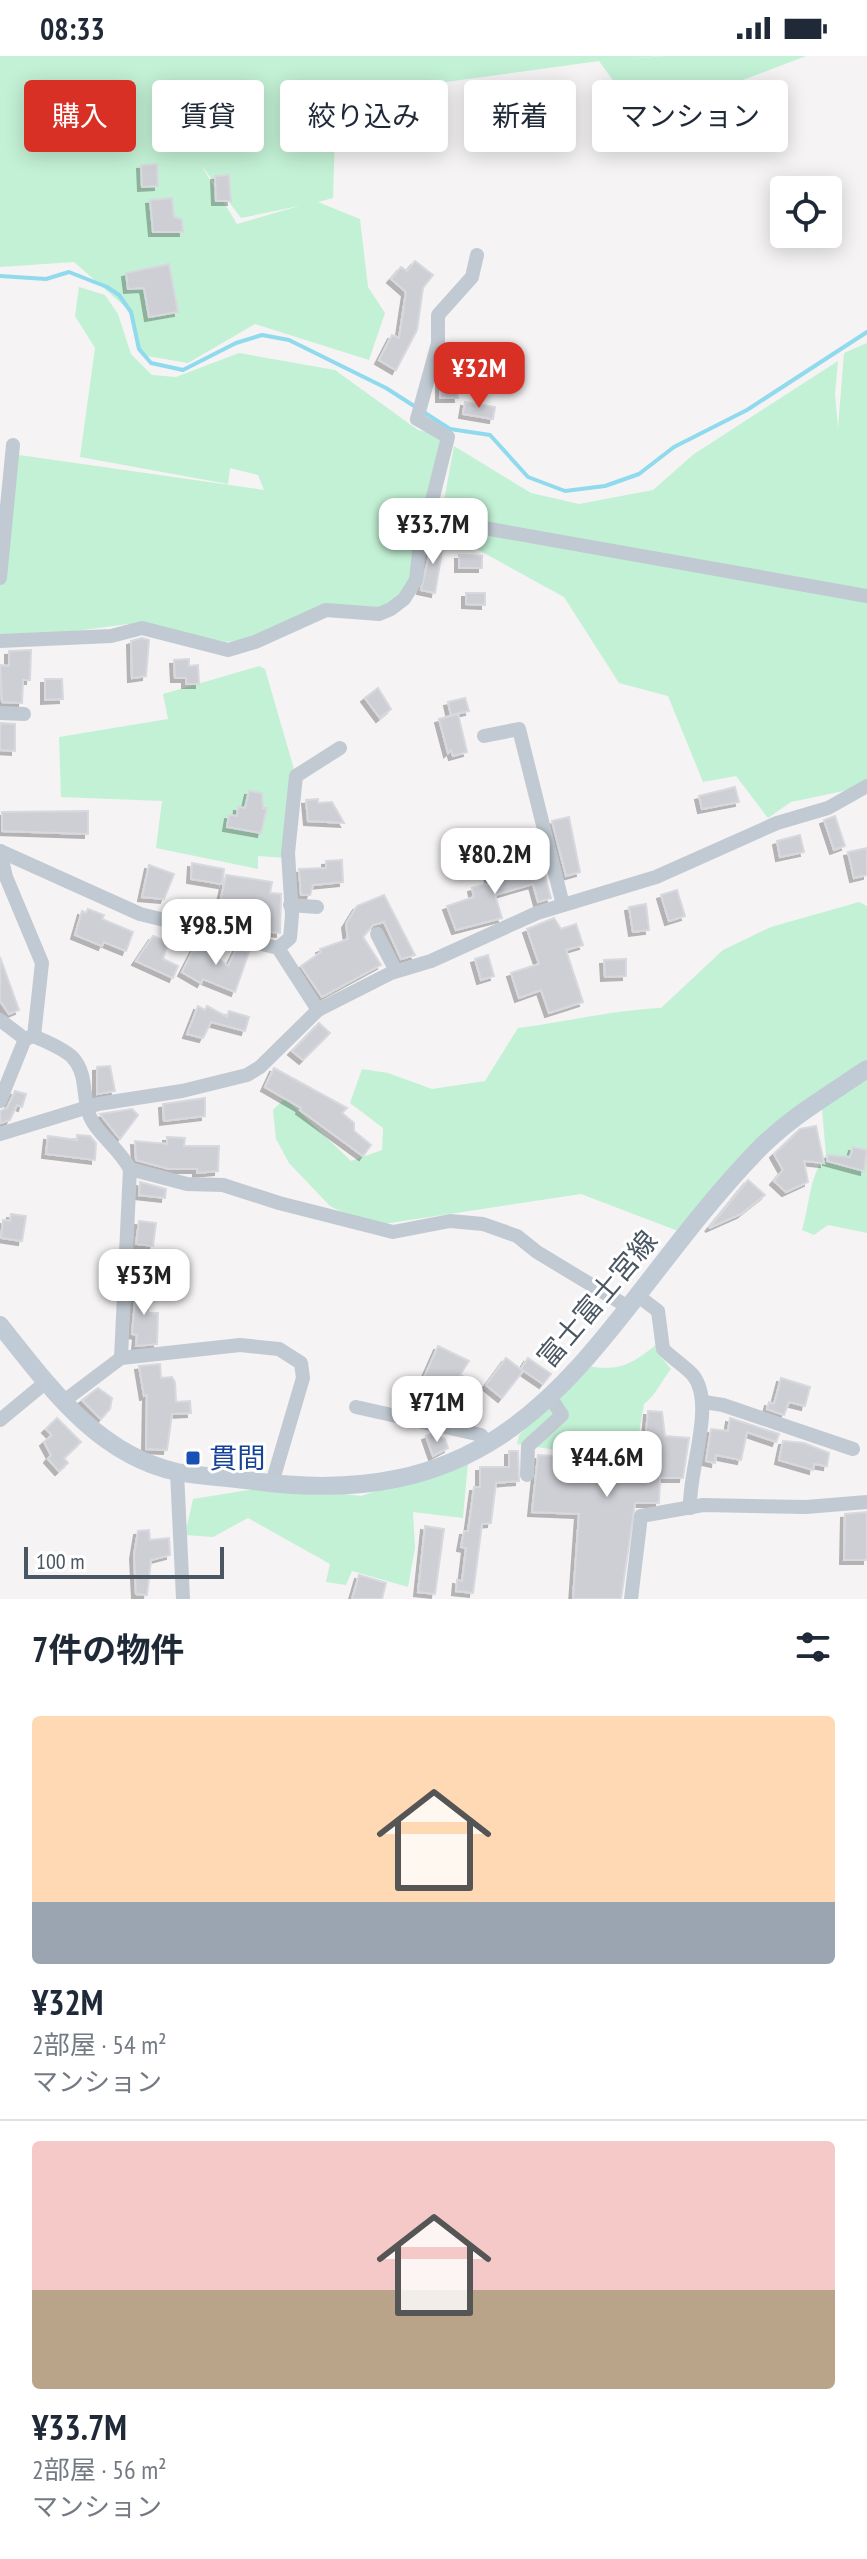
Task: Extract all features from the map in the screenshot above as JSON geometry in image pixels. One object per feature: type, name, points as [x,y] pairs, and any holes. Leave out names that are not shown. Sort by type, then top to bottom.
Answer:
[{"type":"main road","name":"富士富士宮線","points":[[0,1325],[81,1420],[123,1451],[177,1472],[324,1488],[370,1485],[430,1470],[488,1445],[550,1397],[756,1152],[791,1120],[867,1069]]},
{"type":"street","points":[[0,641],[111,636],[142,628],[228,650],[255,642],[326,610],[379,614],[393,608],[416,580],[419,553],[448,437],[417,419],[438,343],[438,315],[472,277],[477,255]]},
{"type":"street","points":[[0,578],[13,445]]},
{"type":"street","points":[[439,520],[867,596]]},
{"type":"street","points":[[0,713],[24,714]]},
{"type":"street","points":[[484,736],[519,729],[563,905]]},
{"type":"street","points":[[278,948],[290,938],[288,853],[296,776],[340,748]]},
{"type":"street","points":[[0,1134],[86,1109],[247,1075],[260,1067],[318,1010],[396,971],[431,961],[537,913],[656,877],[777,823],[828,808],[867,786]]},
{"type":"street","points":[[0,1101],[30,1038],[42,963],[6,877],[0,851],[140,914],[278,948],[318,1010]]},
{"type":"street","points":[[290,905],[317,907]]},
{"type":"street","points":[[377,934],[396,971]]},
{"type":"street","points":[[0,1020],[72,1057],[82,1073],[86,1109],[95,1125],[120,1150],[130,1169],[121,1358]]},
{"type":"street","points":[[130,1169],[187,1184],[223,1185],[279,1203],[393,1232],[450,1221],[483,1224],[517,1236],[633,1301],[658,1311],[663,1349],[694,1376],[704,1402],[689,1490],[690,1508]]},
{"type":"street","points":[[64,1401],[121,1358],[240,1345],[279,1349],[301,1363],[303,1378],[272,1483]]},
{"type":"street","points":[[1,1417],[46,1382]]},
{"type":"street","points":[[527,1475],[528,1446],[562,1415],[550,1397]]},
{"type":"street","points":[[704,1402],[723,1405],[853,1449]]},
{"type":"street","points":[[356,1407],[481,1435],[488,1445]]},
{"type":"street","points":[[177,1472],[183,1599]]},
{"type":"street","points":[[631,1599],[641,1516],[727,1504],[806,1507],[867,1502]]},
{"type":"green space","points":[[0,56],[661,56],[614,60],[665,56],[806,56],[743,80],[613,80],[599,61],[448,82],[280,80],[280,152],[334,152],[333,198],[318,202],[360,219],[368,287],[385,313],[369,360],[255,324],[188,363],[141,355],[131,312],[74,262],[0,267]],"holes":[[[201,165],[241,218],[299,206],[237,224]]]},
{"type":"green space","points":[[79,287],[105,295],[118,314],[131,354],[152,375],[176,377],[239,353],[335,370],[418,430],[448,437],[412,587],[382,610],[331,604],[270,635],[226,642],[128,624],[0,641],[0,578],[12,454],[264,490],[258,475],[230,468],[228,484],[80,457],[95,348],[75,316]]},
{"type":"green space","points":[[867,343],[867,786],[791,802],[768,818],[736,776],[703,782],[668,696],[619,683],[564,597],[444,531],[443,506],[454,446],[531,493],[579,504],[653,490],[694,454],[838,361],[835,394],[838,428],[844,353]]},
{"type":"green space","points":[[259,666],[265,669],[296,776],[288,858],[258,856],[258,869],[156,848],[162,801],[61,797],[59,737],[168,719],[163,694]]},
{"type":"green space","points":[[859,902],[867,906],[867,1065],[678,1231],[581,1194],[370,1226],[330,1206],[289,1163],[276,1139],[273,1110],[285,1098],[351,1161],[382,1150],[383,1128],[350,1103],[362,1069],[388,1073],[432,1089],[485,1081],[518,1028],[661,1008],[723,950],[771,927]]},
{"type":"green space","points":[[867,1071],[867,1233],[828,1225],[814,1235],[802,1230],[813,1181],[826,1155],[822,1109]]},
{"type":"green space","points":[[658,1343],[658,1353],[671,1369],[644,1404],[638,1439],[568,1438],[564,1451],[517,1444],[519,1435],[588,1366],[618,1367],[641,1356]]},
{"type":"green space","points":[[468,1462],[463,1518],[413,1512],[415,1548],[408,1587],[352,1571],[346,1585],[326,1582],[330,1564],[248,1518],[213,1537],[185,1535],[193,1499],[273,1486],[361,1496]]},
{"type":"building","points":[[157,164],[158,186],[142,187],[141,165]]},
{"type":"building","points":[[229,175],[231,201],[216,201],[215,176]]},
{"type":"building","points":[[172,198],[174,217],[182,219],[183,232],[153,232],[150,200]]},
{"type":"building","points":[[415,261],[433,275],[423,288],[417,330],[396,370],[379,360],[392,335],[399,338],[406,292],[391,279],[401,267],[407,271]]},
{"type":"building","points":[[169,264],[178,312],[149,317],[144,288],[128,289],[126,273]]},
{"type":"building","points":[[440,376],[455,376],[458,398],[440,398]]},
{"type":"building","points":[[465,402],[495,407],[493,419],[463,414]]},
{"type":"building","points":[[433,538],[444,539],[435,593],[421,590]]},
{"type":"building","points":[[459,555],[482,556],[482,568],[459,568]]},
{"type":"building","points":[[466,593],[485,593],[485,605],[466,604]]},
{"type":"building","points":[[149,640],[146,676],[132,678],[131,641]]},
{"type":"building","points":[[31,650],[30,680],[23,680],[22,703],[2,702],[0,665],[9,666],[9,651]]},
{"type":"building","points":[[189,659],[189,666],[198,665],[199,684],[186,684],[186,678],[175,678],[174,660]]},
{"type":"building","points":[[45,679],[62,679],[63,699],[45,700]]},
{"type":"building","points":[[378,688],[391,709],[380,718],[365,698]]},
{"type":"building","points":[[465,698],[469,711],[451,715],[448,702]]},
{"type":"building","points":[[458,714],[467,752],[453,756],[451,750],[448,753],[439,719]]},
{"type":"building","points":[[0,723],[15,724],[15,751],[0,750]]},
{"type":"building","points":[[735,787],[739,802],[702,809],[699,796]]},
{"type":"building","points":[[249,791],[262,793],[263,808],[267,808],[261,833],[227,827],[229,815],[237,816],[238,807],[245,808]]},
{"type":"building","points":[[318,799],[318,803],[332,802],[344,823],[308,821],[306,800]]},
{"type":"building","points":[[88,811],[88,834],[2,831],[2,812]]},
{"type":"building","points":[[835,816],[845,846],[834,850],[824,820]]},
{"type":"building","points":[[569,817],[580,872],[566,876],[552,821]]},
{"type":"building","points":[[800,835],[804,852],[780,857],[777,841]]},
{"type":"building","points":[[867,848],[867,875],[854,878],[848,852]]},
{"type":"building","points":[[342,860],[343,882],[313,885],[310,895],[301,895],[299,869],[326,868],[326,861]]},
{"type":"building","points":[[501,862],[507,879],[543,868],[551,898],[538,902],[533,884],[495,895],[502,918],[456,930],[447,906],[474,897],[472,888],[491,883],[485,867]]},
{"type":"building","points":[[192,863],[224,869],[222,884],[191,879]]},
{"type":"building","points":[[149,865],[174,874],[164,899],[142,897]]},
{"type":"building","points":[[226,875],[272,882],[270,893],[281,894],[280,933],[254,930],[256,914],[237,910],[233,926],[216,922]]},
{"type":"building","points":[[677,890],[685,916],[669,921],[661,895]]},
{"type":"building","points":[[384,895],[415,955],[401,959],[384,922],[373,925],[363,937],[381,965],[322,997],[301,966],[321,952],[320,949],[348,939],[346,924],[357,906]]},
{"type":"building","points":[[646,904],[649,930],[633,932],[629,907]]},
{"type":"building","points":[[88,909],[104,915],[102,919],[133,932],[126,951],[104,942],[102,946],[75,935],[82,911],[86,913]]},
{"type":"building","points":[[554,918],[561,929],[576,924],[583,945],[566,950],[583,1002],[549,1013],[541,990],[519,998],[511,973],[539,964],[527,929]]},
{"type":"building","points":[[153,936],[168,942],[163,959],[178,966],[173,978],[136,961]]},
{"type":"building","points":[[204,940],[213,943],[209,952],[228,966],[237,948],[249,952],[235,992],[203,979],[201,983],[182,972],[196,945],[199,947]]},
{"type":"building","points":[[488,955],[494,976],[481,980],[475,959]]},
{"type":"building","points":[[0,957],[19,1010],[9,1014],[0,1001]]},
{"type":"building","points":[[626,959],[626,976],[605,977],[604,960]]},
{"type":"building","points":[[198,1006],[205,1010],[207,1006],[227,1017],[229,1011],[249,1017],[245,1031],[211,1022],[203,1038],[187,1034]]},
{"type":"building","points":[[319,1023],[330,1033],[303,1060],[292,1051]]},
{"type":"building","points":[[110,1066],[115,1091],[97,1094],[97,1067]]},
{"type":"building","points":[[274,1068],[347,1108],[342,1113],[354,1123],[354,1131],[371,1145],[363,1156],[301,1108],[265,1087]]},
{"type":"building","points":[[15,1091],[26,1094],[22,1107],[17,1105],[10,1120],[1,1123],[0,1111],[7,1108]]},
{"type":"building","points":[[205,1098],[205,1116],[164,1121],[163,1104]]},
{"type":"building","points":[[132,1109],[138,1115],[120,1139],[100,1114]]},
{"type":"building","points":[[816,1126],[824,1163],[804,1161],[808,1182],[786,1192],[774,1181],[783,1170],[774,1154],[800,1129]]},
{"type":"building","points":[[77,1135],[90,1136],[96,1143],[95,1160],[46,1154],[48,1136],[77,1140]]},
{"type":"building","points":[[167,1137],[185,1138],[184,1146],[219,1146],[218,1171],[197,1173],[197,1169],[169,1169],[136,1160],[135,1141],[167,1144]]},
{"type":"building","points":[[853,1147],[867,1150],[864,1171],[827,1161],[828,1155],[850,1157]]},
{"type":"building","points":[[748,1180],[765,1195],[741,1214],[709,1228]]},
{"type":"building","points":[[140,1182],[166,1189],[165,1198],[139,1195]]},
{"type":"building","points":[[11,1214],[26,1216],[22,1241],[1,1238],[3,1220],[10,1221]]},
{"type":"building","points":[[139,1221],[156,1223],[153,1246],[136,1244]]},
{"type":"building","points":[[137,1280],[150,1281],[148,1313],[158,1313],[157,1344],[136,1346],[137,1335],[132,1334]]},
{"type":"building","points":[[438,1346],[469,1361],[460,1375],[464,1377],[457,1390],[441,1383],[430,1413],[410,1409]]},
{"type":"building","points":[[506,1358],[523,1371],[502,1398],[486,1385]]},
{"type":"building","points":[[528,1358],[551,1374],[543,1384],[521,1369]]},
{"type":"building","points":[[160,1364],[161,1378],[172,1377],[175,1382],[176,1402],[190,1401],[191,1413],[172,1414],[167,1450],[146,1449],[147,1395],[144,1396],[139,1366]]},
{"type":"building","points":[[781,1378],[810,1387],[805,1406],[789,1402],[784,1415],[767,1409],[769,1402],[774,1404]]},
{"type":"building","points":[[98,1388],[112,1398],[110,1409],[101,1419],[82,1400]]},
{"type":"building","points":[[648,1411],[662,1412],[665,1436],[689,1438],[683,1478],[660,1478],[659,1503],[635,1503],[621,1599],[573,1599],[579,1514],[532,1512],[538,1455],[575,1457],[576,1438],[645,1444]]},
{"type":"building","points":[[57,1418],[81,1442],[64,1458],[68,1463],[59,1471],[48,1459],[51,1455],[44,1442],[52,1435],[46,1429]]},
{"type":"building","points":[[730,1418],[779,1434],[776,1442],[747,1432],[741,1460],[716,1455],[715,1463],[706,1461],[711,1429],[728,1431]]},
{"type":"building","points":[[431,1434],[445,1439],[448,1448],[433,1456],[426,1436]]},
{"type":"building","points":[[783,1441],[804,1443],[829,1453],[827,1466],[814,1464],[813,1470],[779,1460]]},
{"type":"building","points":[[509,1451],[518,1451],[519,1481],[496,1483],[491,1523],[482,1524],[473,1593],[456,1591],[457,1580],[462,1581],[466,1548],[461,1547],[464,1531],[468,1531],[474,1487],[480,1487],[480,1467],[509,1467]]},
{"type":"building","points":[[867,1512],[867,1560],[844,1560],[845,1514]]},
{"type":"building","points":[[425,1526],[444,1529],[435,1594],[418,1592]]},
{"type":"building","points":[[149,1530],[150,1540],[169,1538],[170,1555],[151,1560],[147,1595],[136,1594],[134,1555],[138,1531]]},
{"type":"building","points":[[359,1575],[386,1583],[382,1599],[352,1599]]},
{"type":"waterway","points":[[0,276],[46,279],[69,272],[107,287],[119,295],[131,312],[139,349],[151,363],[183,370],[236,343],[262,335],[289,340],[386,388],[450,429],[490,435],[528,477],[565,491],[605,486],[639,474],[674,447],[747,410],[867,332]]},
{"type":"place","name":"貫間","points":[[193,1458]]}]
